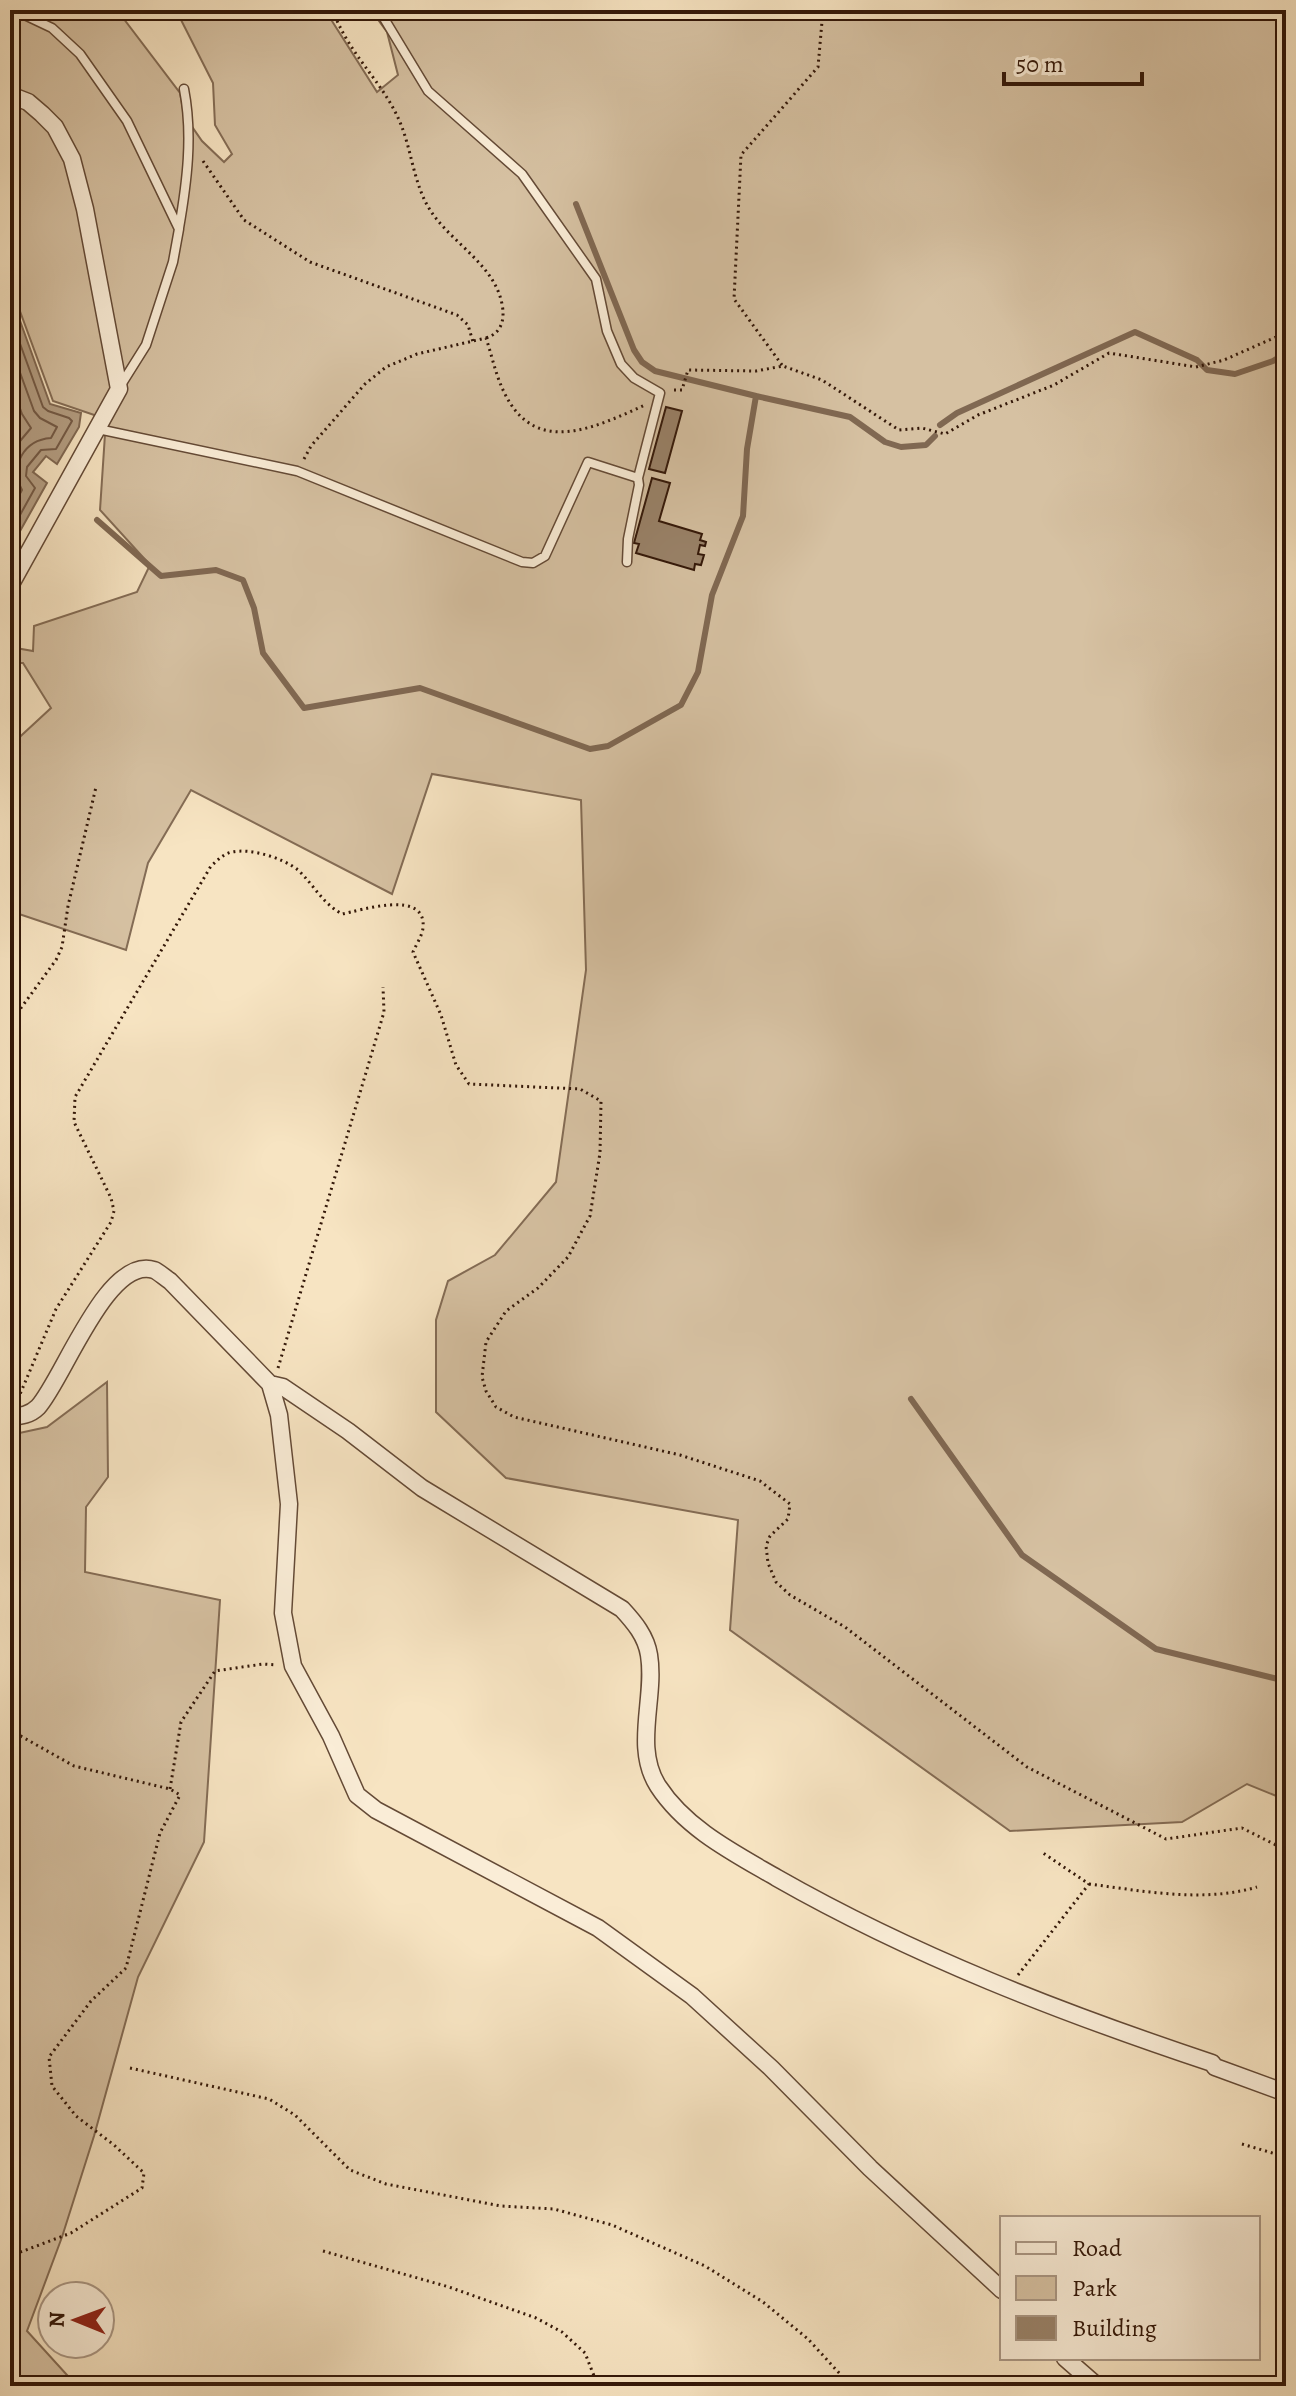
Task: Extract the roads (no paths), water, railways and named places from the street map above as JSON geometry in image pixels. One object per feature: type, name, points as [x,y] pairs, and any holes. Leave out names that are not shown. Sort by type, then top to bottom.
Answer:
[{"type":"street","points":[[10,95],[28,102],[55,127],[72,159],[85,209],[119,389],[10,586]]},
{"type":"street","points":[[10,1417],[25,1416],[38,1408],[82,1330],[123,1277],[140,1270],[153,1270],[170,1281],[270,1384],[279,1415],[289,1504],[283,1613],[293,1666],[331,1736],[357,1795],[376,1810],[598,1928],[692,1996],[1000,2288]]},
{"type":"street","points":[[270,1384],[283,1387],[335,1422],[422,1488],[622,1609],[639,1628],[649,1654],[646,1746],[656,1783],[674,1809],[722,1847],[825,1905],[924,1954],[1286,2093]]},
{"type":"street","points":[[1067,2360],[1097,2386]]},
{"type":"lane","points":[[14,10],[52,28],[80,54],[127,121],[179,229]]},
{"type":"lane","points":[[379,10],[428,91],[522,174],[596,279],[607,331],[621,364],[634,378],[660,393],[638,478],[627,562]]},
{"type":"lane","points":[[119,389],[146,345],[173,262],[189,153],[190,118],[184,89]]},
{"type":"lane","points":[[98,429],[297,471],[500,555],[533,563],[545,556],[588,462],[638,478]]},
{"type":"water","points":[[10,293],[50,404],[81,413],[79,427],[57,464],[46,456],[33,472],[47,483],[10,549]]},
{"type":"waterway","points":[[576,204],[634,350],[642,362],[655,371],[756,396]]},
{"type":"waterway","points":[[940,425],[957,413],[1135,332],[1197,360],[1207,370],[1235,374],[1273,361],[1286,353]]},
{"type":"waterway","points":[[97,520],[161,576],[216,570],[243,580],[254,608],[263,653],[304,708],[420,688],[590,749],[608,746],[681,705],[698,672],[712,595],[743,516],[747,449],[756,396],[850,417],[885,442],[901,447],[926,445],[935,436]]},
{"type":"waterway","points":[[911,1399],[1022,1555],[1156,1649],[1286,1681]]}]
